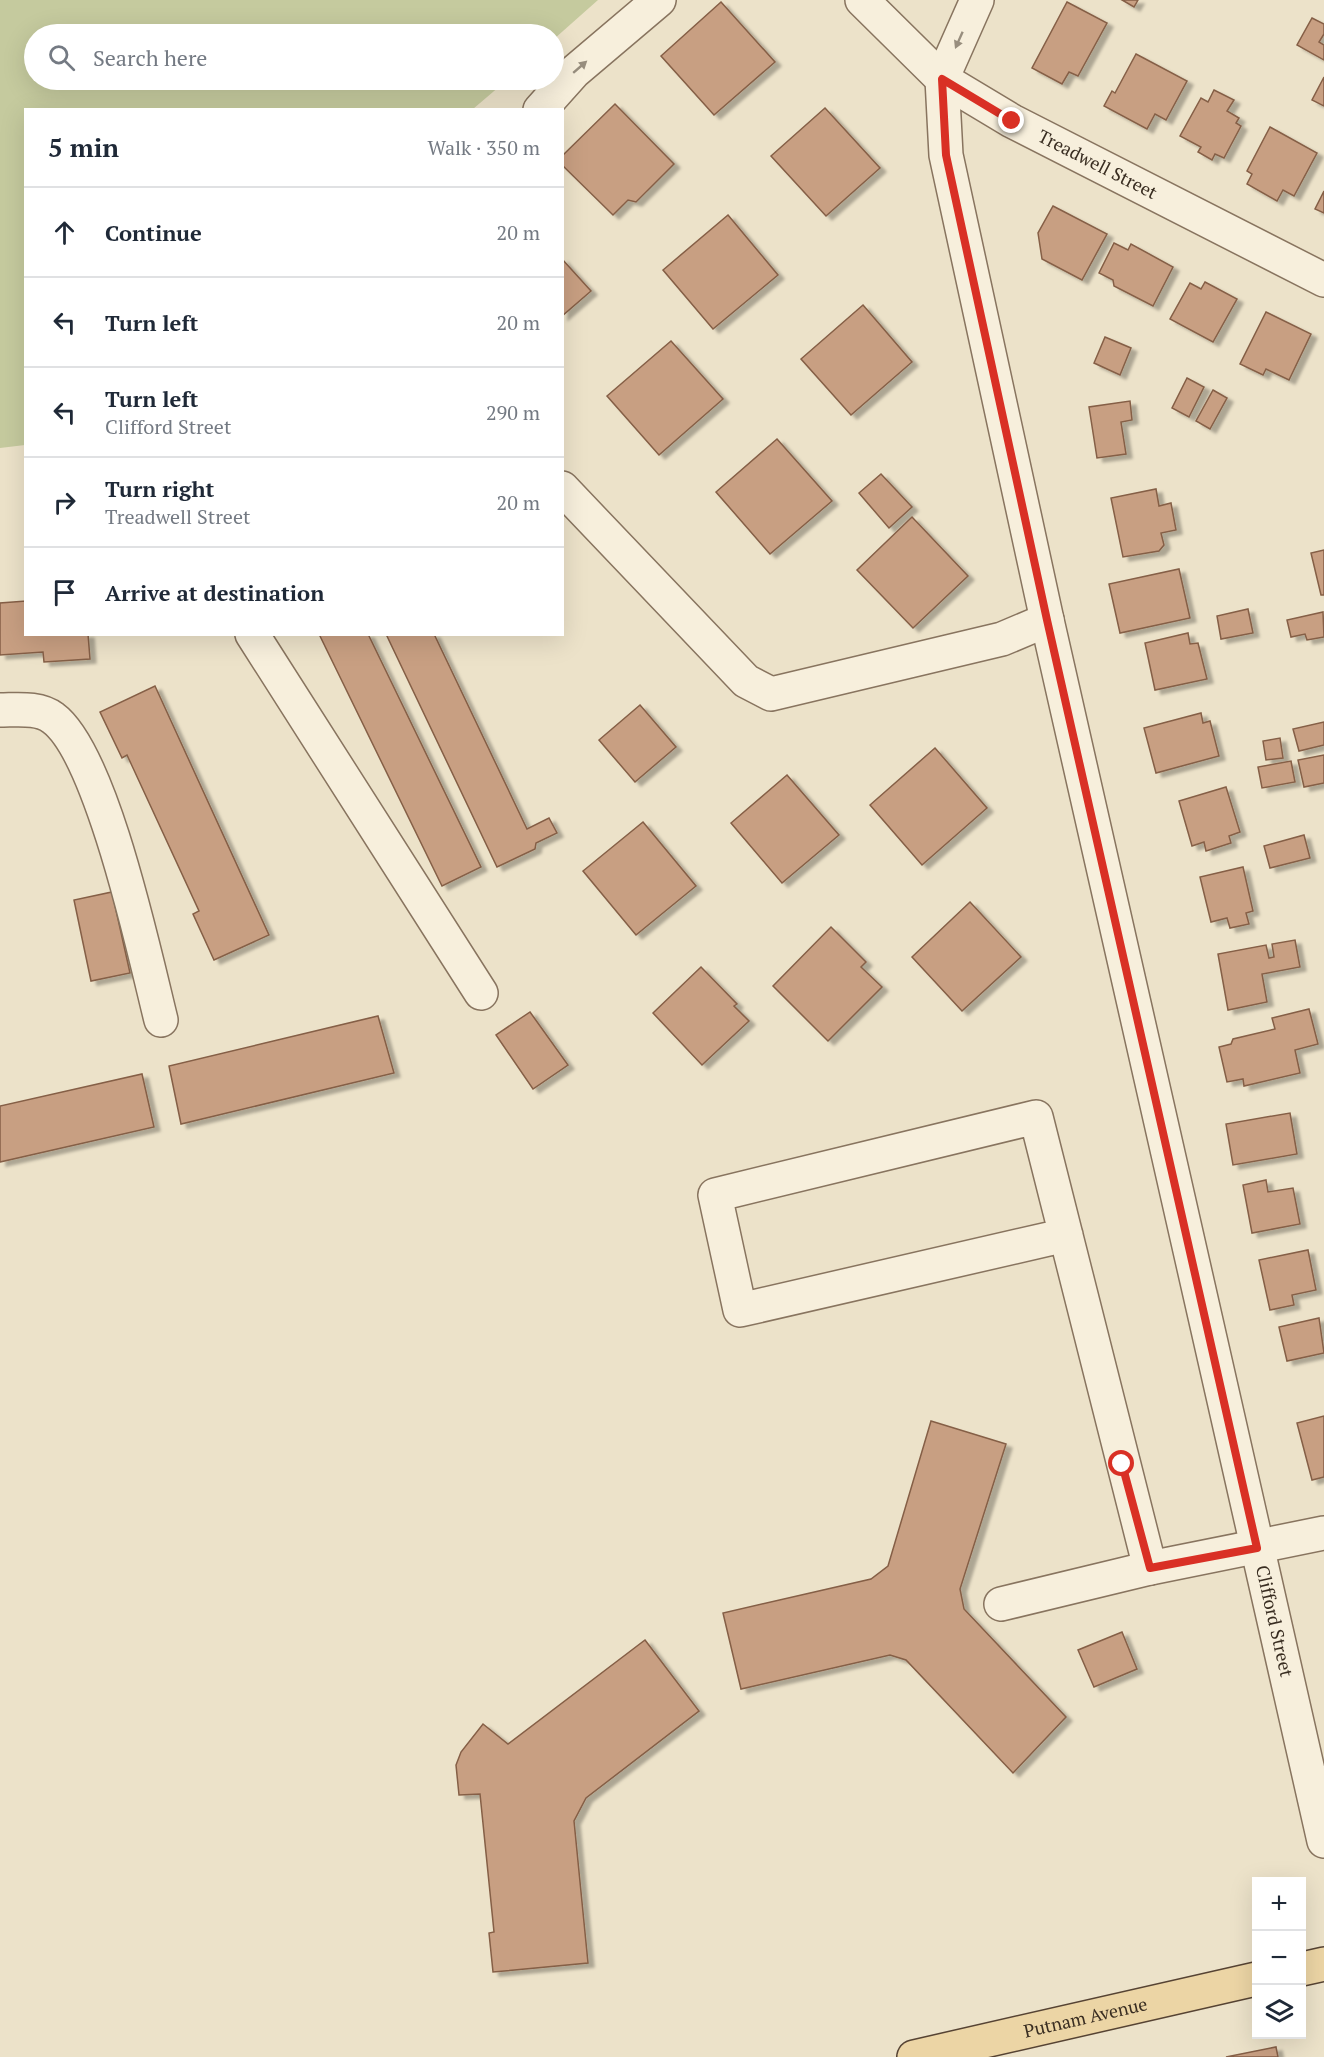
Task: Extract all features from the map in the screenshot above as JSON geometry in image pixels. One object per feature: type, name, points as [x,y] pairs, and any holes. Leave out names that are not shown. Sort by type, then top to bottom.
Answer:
[{"type":"main road","points":[[1306,1968],[1324,1964]]},
{"type":"main road","name":"Putnam Avenue","points":[[933,2055],[1252,1981]]},
{"type":"street","points":[[564,83],[574,72],[659,0]]},
{"type":"street","name":"Treadwell Street","points":[[862,0],[892,33],[942,79],[1012,121],[1324,280]]},
{"type":"street","name":"Clifford Street","points":[[976,0],[942,79],[946,155],[1047,620],[1324,1841]]},
{"type":"street","points":[[542,108],[558,90]]},
{"type":"street","points":[[564,490],[746,681],[771,694],[1002,639],[1047,620]]},
{"type":"street","points":[[253,636],[481,993]]},
{"type":"street","points":[[0,710],[39,712],[52,717],[64,728],[94,784],[117,854],[161,1020]]},
{"type":"street","points":[[1066,1235],[740,1310],[715,1195],[1036,1118],[1066,1235],[1150,1568]]},
{"type":"street","points":[[1001,1604],[1150,1568],[1324,1533]]},
{"type":"green space","points":[[0,0],[598,0],[564,30],[564,24],[24,24],[24,90],[495,90],[474,108],[24,108],[24,445],[0,448]]},
{"type":"building","points":[[1122,0],[1138,0],[1134,7]]},
{"type":"building","points":[[721,2],[775,62],[714,115],[661,56]]},
{"type":"building","points":[[1067,2],[1107,23],[1078,76],[1069,72],[1062,84],[1032,68]]},
{"type":"building","points":[[1312,18],[1324,24],[1324,34],[1319,42],[1324,45],[1324,60],[1297,45]]},
{"type":"building","points":[[1136,54],[1187,81],[1166,120],[1155,114],[1147,129],[1104,106],[1112,91],[1115,93]]},
{"type":"building","points":[[1324,77],[1324,106],[1312,100]]},
{"type":"building","points":[[1214,90],[1234,100],[1227,111],[1239,118],[1236,123],[1241,126],[1224,158],[1215,154],[1212,160],[1198,152],[1201,147],[1180,136],[1201,98],[1208,102]]},
{"type":"building","points":[[615,104],[674,164],[636,202],[628,200],[613,215],[564,167],[564,154]]},
{"type":"building","points":[[825,108],[880,168],[826,216],[771,156]]},
{"type":"building","points":[[1270,127],[1317,153],[1294,196],[1283,190],[1277,201],[1247,184],[1252,174],[1247,171]]},
{"type":"building","points":[[1324,191],[1324,213],[1315,209]]},
{"type":"building","points":[[1053,206],[1107,234],[1082,280],[1042,259],[1038,233]]},
{"type":"building","points":[[728,215],[778,275],[713,329],[663,270]]},
{"type":"building","points":[[1114,243],[1128,250],[1131,244],[1173,267],[1153,306],[1114,286],[1113,280],[1099,273]]},
{"type":"building","points":[[564,261],[591,291],[564,314]]},
{"type":"building","points":[[1205,282],[1237,299],[1213,342],[1170,319],[1190,283],[1201,289]]},
{"type":"building","points":[[863,305],[912,362],[851,415],[801,359]]},
{"type":"building","points":[[1266,312],[1311,334],[1289,380],[1266,369],[1263,375],[1240,364]]},
{"type":"building","points":[[1105,337],[1131,348],[1120,375],[1094,363]]},
{"type":"building","points":[[671,341],[723,399],[659,455],[607,396]]},
{"type":"building","points":[[1187,378],[1204,387],[1189,417],[1172,408]]},
{"type":"building","points":[[1213,390],[1227,398],[1210,429],[1196,421]]},
{"type":"building","points":[[1130,401],[1132,420],[1121,422],[1126,454],[1097,458],[1089,407]]},
{"type":"building","points":[[777,439],[832,501],[770,554],[716,492]]},
{"type":"building","points":[[881,474],[912,507],[889,528],[859,493]]},
{"type":"building","points":[[1156,489],[1159,506],[1171,503],[1176,530],[1161,533],[1164,545],[1159,551],[1123,557],[1111,498]]},
{"type":"building","points":[[912,517],[968,576],[913,628],[857,570]]},
{"type":"building","points":[[1324,550],[1324,595],[1321,595],[1311,553]]},
{"type":"building","points":[[1179,569],[1190,618],[1120,633],[1109,584]]},
{"type":"building","points":[[24,601],[24,636],[88,636],[90,659],[44,662],[43,652],[0,655],[0,603]]},
{"type":"building","points":[[1248,609],[1253,633],[1221,639],[1217,616]]},
{"type":"building","points":[[1323,612],[1324,637],[1307,640],[1305,634],[1291,637],[1287,620]]},
{"type":"building","points":[[1188,633],[1190,644],[1198,643],[1207,679],[1155,690],[1145,643]]},
{"type":"building","points":[[320,636],[369,636],[481,867],[442,886]]},
{"type":"building","points":[[387,636],[435,636],[527,829],[549,818],[557,833],[536,843],[535,849],[497,867]]},
{"type":"building","points":[[155,686],[269,935],[214,960],[193,914],[199,911],[127,755],[122,758],[100,712]]},
{"type":"building","points":[[640,705],[676,747],[635,782],[599,740]]},
{"type":"building","points":[[1201,713],[1203,723],[1210,721],[1219,756],[1156,773],[1144,728]]},
{"type":"building","points":[[1324,722],[1324,745],[1299,751],[1293,729]]},
{"type":"building","points":[[1280,738],[1283,758],[1266,760],[1263,741]]},
{"type":"building","points":[[935,748],[987,808],[922,865],[870,805]]},
{"type":"building","points":[[1324,755],[1324,783],[1304,787],[1298,760]]},
{"type":"building","points":[[1291,761],[1295,782],[1262,788],[1258,767]]},
{"type":"building","points":[[787,775],[839,835],[782,883],[731,823]]},
{"type":"building","points":[[1226,787],[1240,832],[1229,836],[1231,843],[1206,851],[1204,842],[1192,846],[1179,801]]},
{"type":"building","points":[[643,822],[696,886],[636,935],[583,871]]},
{"type":"building","points":[[1304,835],[1310,858],[1270,868],[1264,846]]},
{"type":"building","points":[[1243,867],[1253,911],[1246,913],[1249,924],[1230,928],[1227,918],[1211,922],[1200,877]]},
{"type":"building","points":[[112,892],[130,973],[91,981],[74,900]]},
{"type":"building","points":[[970,902],[1021,957],[962,1011],[912,957]]},
{"type":"building","points":[[831,927],[866,962],[861,967],[882,987],[828,1041],[773,986]]},
{"type":"building","points":[[1295,940],[1300,967],[1262,974],[1267,1002],[1228,1010],[1218,954],[1266,945],[1269,958],[1274,957],[1272,944]]},
{"type":"building","points":[[701,967],[737,1004],[734,1006],[749,1021],[702,1065],[653,1013]]},
{"type":"building","points":[[1309,1009],[1318,1044],[1295,1050],[1300,1073],[1244,1086],[1243,1079],[1227,1082],[1219,1047],[1231,1044],[1233,1039],[1275,1029],[1272,1018]]},
{"type":"building","points":[[530,1012],[568,1065],[533,1089],[496,1035]]},
{"type":"building","points":[[378,1016],[394,1073],[181,1124],[169,1066]]},
{"type":"building","points":[[142,1074],[154,1127],[0,1162],[0,1106]]},
{"type":"building","points":[[1290,1113],[1297,1154],[1233,1165],[1226,1124]]},
{"type":"building","points":[[1266,1180],[1268,1192],[1293,1188],[1300,1224],[1252,1233],[1243,1185]]},
{"type":"building","points":[[1308,1250],[1316,1290],[1292,1295],[1294,1305],[1270,1310],[1259,1260]]},
{"type":"building","points":[[1319,1318],[1324,1353],[1287,1361],[1279,1327]]},
{"type":"building","points":[[1324,1416],[1324,1477],[1312,1480],[1297,1423]]},
{"type":"building","points":[[931,1421],[1006,1444],[960,1589],[964,1609],[1066,1717],[1013,1773],[906,1660],[890,1655],[741,1689],[723,1613],[871,1579],[888,1566]]},
{"type":"building","points":[[1122,1632],[1137,1669],[1094,1687],[1078,1650]]},
{"type":"building","points":[[645,1640],[699,1711],[586,1798],[574,1821],[588,1963],[493,1972],[489,1933],[494,1932],[480,1794],[459,1795],[456,1765],[461,1752],[483,1724],[508,1744]]},
{"type":"building","points":[[1276,2047],[1278,2057],[1226,2057]]},
{"type":"route","points":[[1012,121],[942,79],[946,155],[1047,620],[1257,1548],[1150,1568],[1122,1464]]}]
